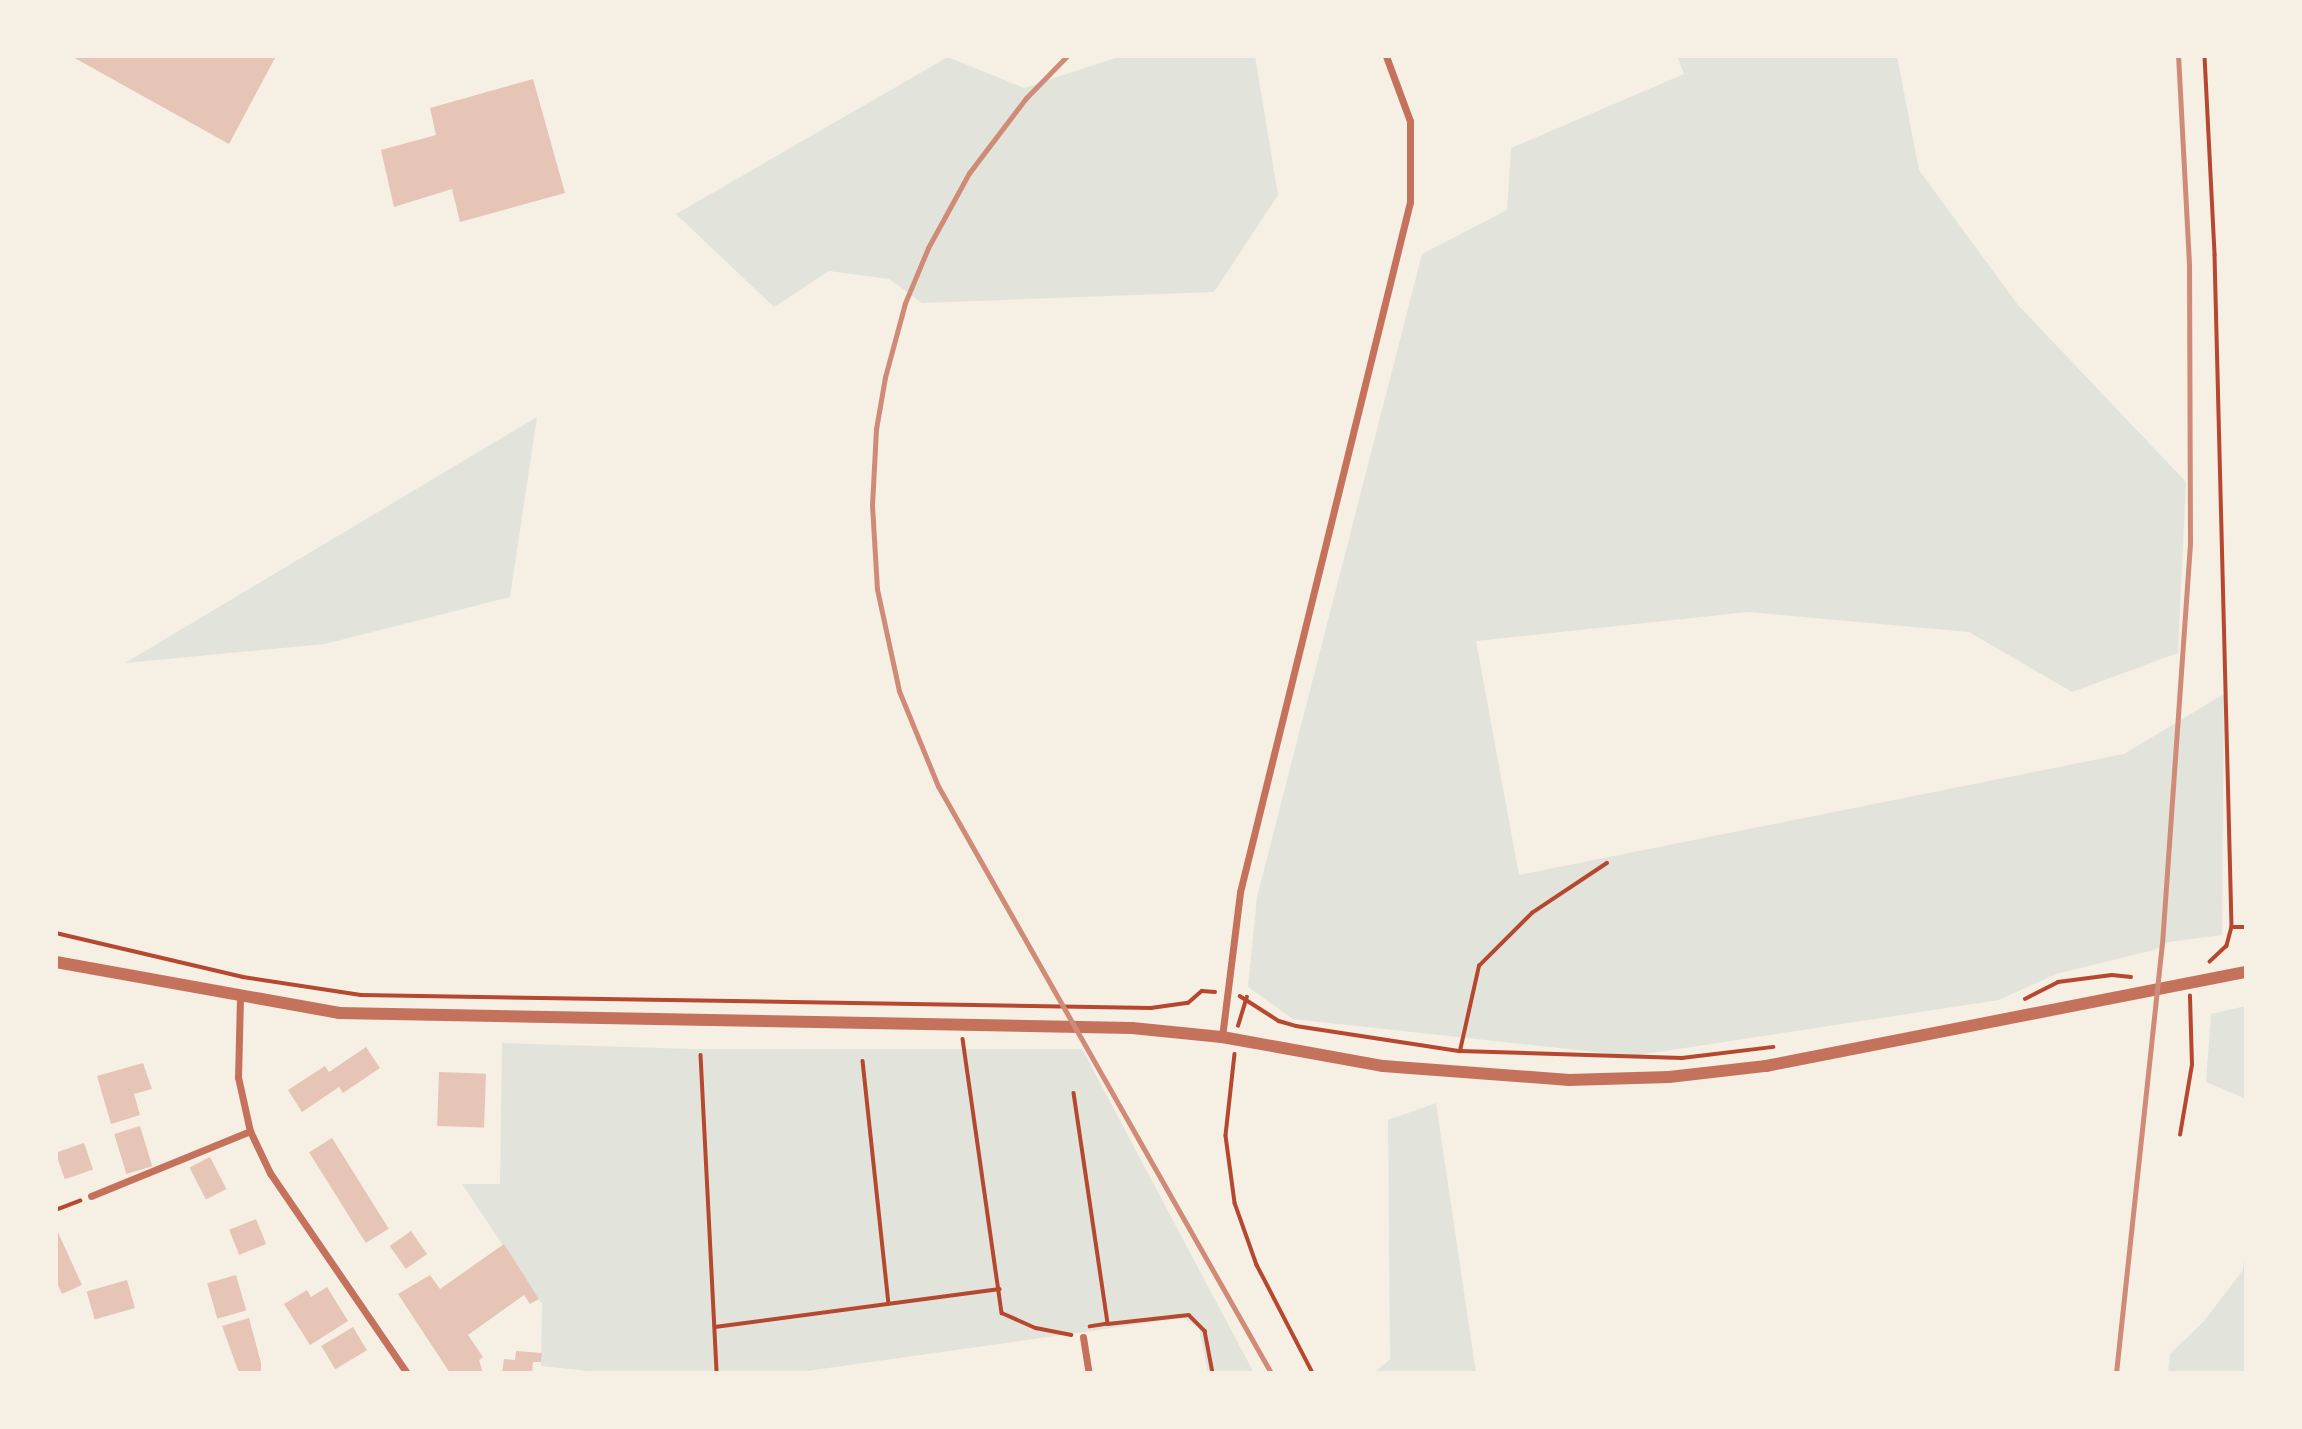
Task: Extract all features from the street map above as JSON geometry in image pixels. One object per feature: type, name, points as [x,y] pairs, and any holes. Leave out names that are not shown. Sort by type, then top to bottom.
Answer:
[{"type":"street","points":[[1222,1037],[1240,891],[1267,769],[1410,202],[1410,121],[1386,56]]},
{"type":"street","points":[[56,961],[240,997],[402,1017],[1132,1028],[1237,1039],[1457,1074],[1611,1079],[1766,1066],[2246,972]]},
{"type":"street","points":[[240,997],[238,1077],[250,1131],[270,1173],[407,1373]]},
{"type":"street","points":[[91,1196],[250,1131]]},
{"type":"street","points":[[1083,1337],[1089,1373]]},
{"type":"path","points":[[2203,966],[2227,946],[2232,927],[2215,256],[2205,56]]},
{"type":"path","points":[[1457,1074],[1479,966],[1532,913],[1607,863]]},
{"type":"path","points":[[2232,927],[2246,927]]},
{"type":"path","points":[[56,933],[243,976],[361,995],[960,1002],[1151,1008],[1188,1003],[1202,991],[1247,997],[1279,1021],[1296,1026],[1460,1051],[1682,1058],[1780,1046]]},
{"type":"path","points":[[2020,1001],[2058,982],[2112,975],[2142,979]]},
{"type":"path","points":[[2180,1135],[2192,1065],[2190,984]]},
{"type":"path","points":[[1247,997],[1237,1039],[1226,1136],[1235,1203],[1257,1265],[1313,1373]]},
{"type":"path","points":[[960,1002],[961,1026],[1002,1312],[1036,1328],[1083,1337],[1088,1328],[1189,1315],[1205,1331],[1213,1373]]},
{"type":"path","points":[[701,1055],[717,1373]]},
{"type":"path","points":[[863,1061],[889,1304]]},
{"type":"path","points":[[1074,1093],[1108,1324]]},
{"type":"path","points":[[56,1210],[91,1196]]},
{"type":"path","points":[[715,1327],[999,1289]]},
{"type":"shaded area","points":[[1121,56],[1255,56],[1278,195],[1214,292],[922,303],[889,279],[829,271],[774,307],[676,214],[948,57],[1024,88]]},
{"type":"shaded area","points":[[1677,56],[1897,56],[1919,170],[2018,305],[2186,482],[2178,653],[2072,692],[1969,632],[1748,612],[1476,641],[1519,875],[2124,754],[2224,694],[2222,935],[2169,942],[2154,950],[2056,974],[1999,1000],[1632,1056],[1293,1019],[1248,987],[1257,897],[1422,254],[1507,210],[1511,148],[1684,74]]},
{"type":"shaded area","points":[[537,417],[510,597],[325,644],[125,663]]},
{"type":"shaded area","points":[[2246,1006],[2246,1099],[2206,1082],[2211,1014]]},
{"type":"shaded area","points":[[502,1043],[694,1049],[1082,1049],[1254,1373],[1208,1373],[1199,1328],[1183,1318],[793,1373],[608,1373],[541,1366],[542,1304],[462,1184],[500,1184]]},
{"type":"shaded area","points":[[1436,1103],[1476,1373],[1374,1373],[1390,1359],[1388,1120]]},
{"type":"shaded area","points":[[2246,1230],[2246,1373],[2168,1373],[2170,1354],[2204,1321],[2243,1270]]},
{"type":"building","points":[[71,56],[276,56],[229,144]]},
{"type":"building","points":[[533,79],[565,193],[460,222],[452,189],[394,207],[381,150],[436,135],[430,108]]},
{"type":"building","points":[[366,1047],[380,1068],[343,1093],[339,1087],[302,1112],[288,1090],[325,1066],[329,1072]]},
{"type":"building","points":[[143,1063],[152,1089],[134,1094],[140,1115],[111,1124],[97,1076]]},
{"type":"building","points":[[439,1072],[486,1074],[484,1128],[437,1126]]},
{"type":"building","points":[[140,1126],[152,1166],[126,1174],[114,1134]]},
{"type":"building","points":[[332,1138],[389,1229],[366,1243],[309,1152]]},
{"type":"building","points":[[84,1143],[93,1169],[65,1179],[56,1153]]},
{"type":"building","points":[[210,1157],[226,1189],[206,1200],[190,1167]]},
{"type":"building","points":[[256,1219],[266,1244],[239,1255],[229,1230]]},
{"type":"building","points":[[56,1228],[82,1285],[62,1294],[56,1281]]},
{"type":"building","points":[[411,1231],[427,1254],[406,1269],[390,1246]]},
{"type":"building","points":[[504,1244],[539,1299],[530,1304],[524,1295],[468,1335],[483,1357],[479,1360],[483,1373],[450,1373],[398,1294],[430,1275],[440,1289]]},
{"type":"building","points":[[236,1275],[246,1311],[217,1319],[207,1283]]},
{"type":"building","points":[[127,1280],[135,1308],[95,1319],[87,1292]]},
{"type":"building","points":[[327,1287],[348,1321],[310,1345],[284,1304],[307,1290],[311,1297]]},
{"type":"building","points":[[249,1318],[261,1363],[261,1373],[239,1373],[222,1326]]},
{"type":"building","points":[[353,1327],[367,1350],[335,1369],[321,1346]]},
{"type":"building","points":[[516,1351],[542,1353],[541,1362],[533,1362],[532,1373],[502,1373],[504,1359],[515,1360]]},
{"type":"railway","points":[[1067,56],[1026,98],[969,173],[928,248],[905,303],[885,377],[876,429],[872,505],[877,589],[899,691],[938,786],[1271,1373]]},
{"type":"railway","points":[[2116,1373],[2162,944],[2190,544],[2189,264],[2178,56]]}]
